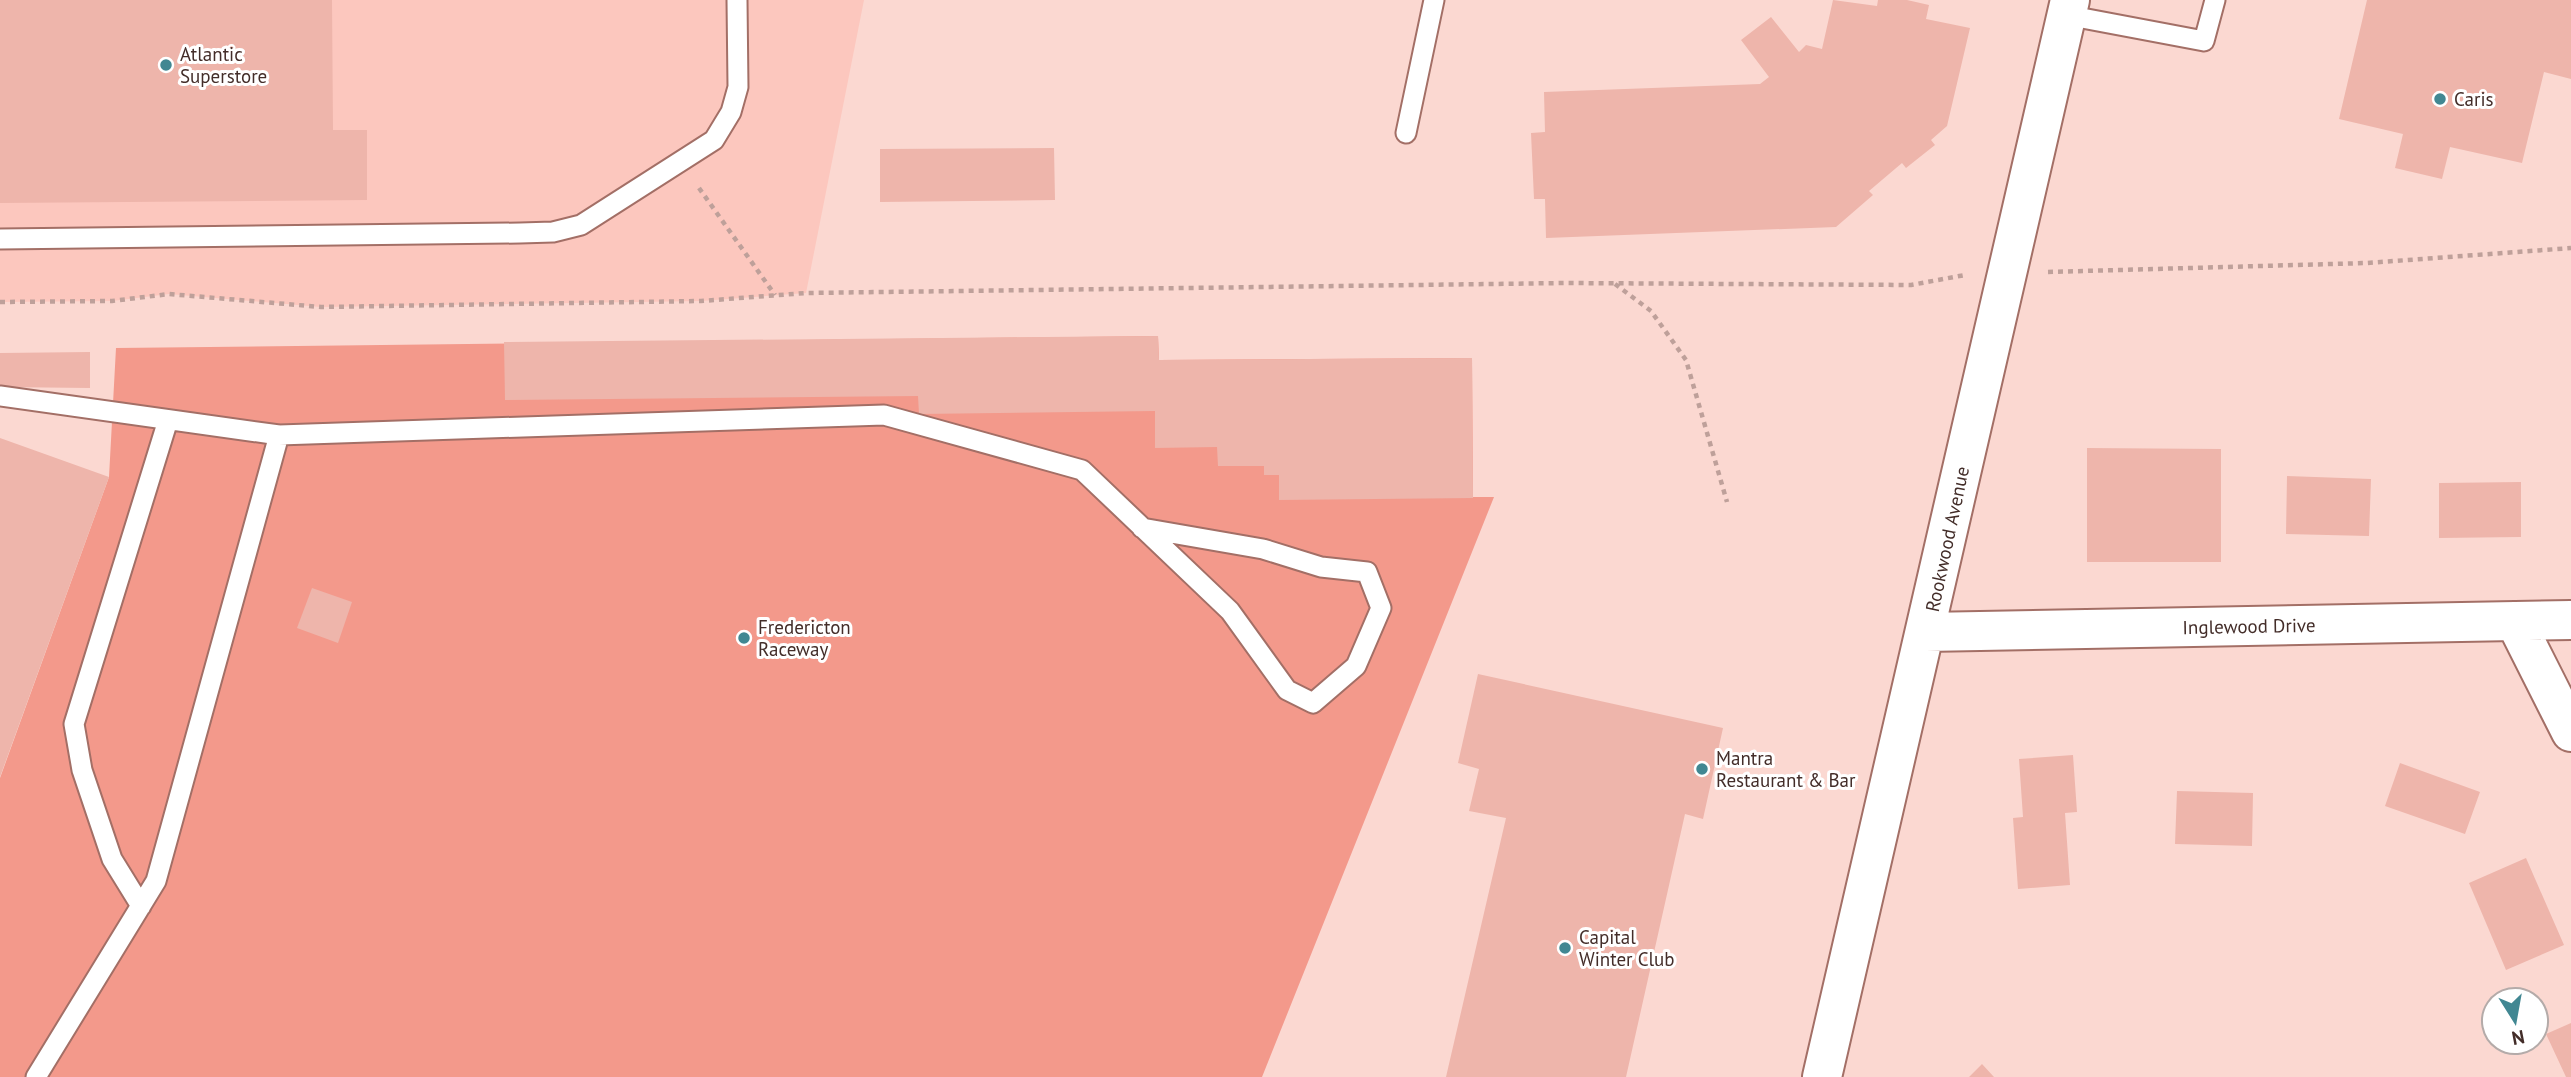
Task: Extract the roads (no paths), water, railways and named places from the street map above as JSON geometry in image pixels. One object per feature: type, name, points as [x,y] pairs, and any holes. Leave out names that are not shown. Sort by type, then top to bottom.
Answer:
[{"type":"street","name":"Rookwood Avenue","points":[[1822,1077],[2068,8]]},
{"type":"street","name":"Inglewood Drive","points":[[1926,632],[2571,620]]},
{"type":"street","points":[[2515,621],[2571,732]]},
{"type":"lane","points":[[0,239],[552,232],[581,225],[714,140],[731,112],[738,87],[737,0]]},
{"type":"lane","points":[[1406,133],[1434,0]]},
{"type":"lane","points":[[2068,8],[2204,41],[2215,0]]},
{"type":"lane","points":[[0,396],[279,435],[884,415],[1082,470],[1142,528],[1230,611],[1287,690],[1313,703],[1356,666],[1381,608],[1367,572],[1321,567],[1263,550],[1142,528]]},
{"type":"lane","points":[[141,905],[112,859],[82,770],[74,724],[168,420]]},
{"type":"lane","points":[[36,1077],[156,881],[279,435]]},
{"type":"place","name":"Atlantic Superstore","points":[[166,65]]},
{"type":"place","name":"Caris","points":[[2440,99]]},
{"type":"place","name":"Fredericton Raceway","points":[[744,638]]},
{"type":"place","name":"Mantra Restaurant & Bar","points":[[1702,769]]},
{"type":"place","name":"Capital Winter Club","points":[[1565,948]]}]
